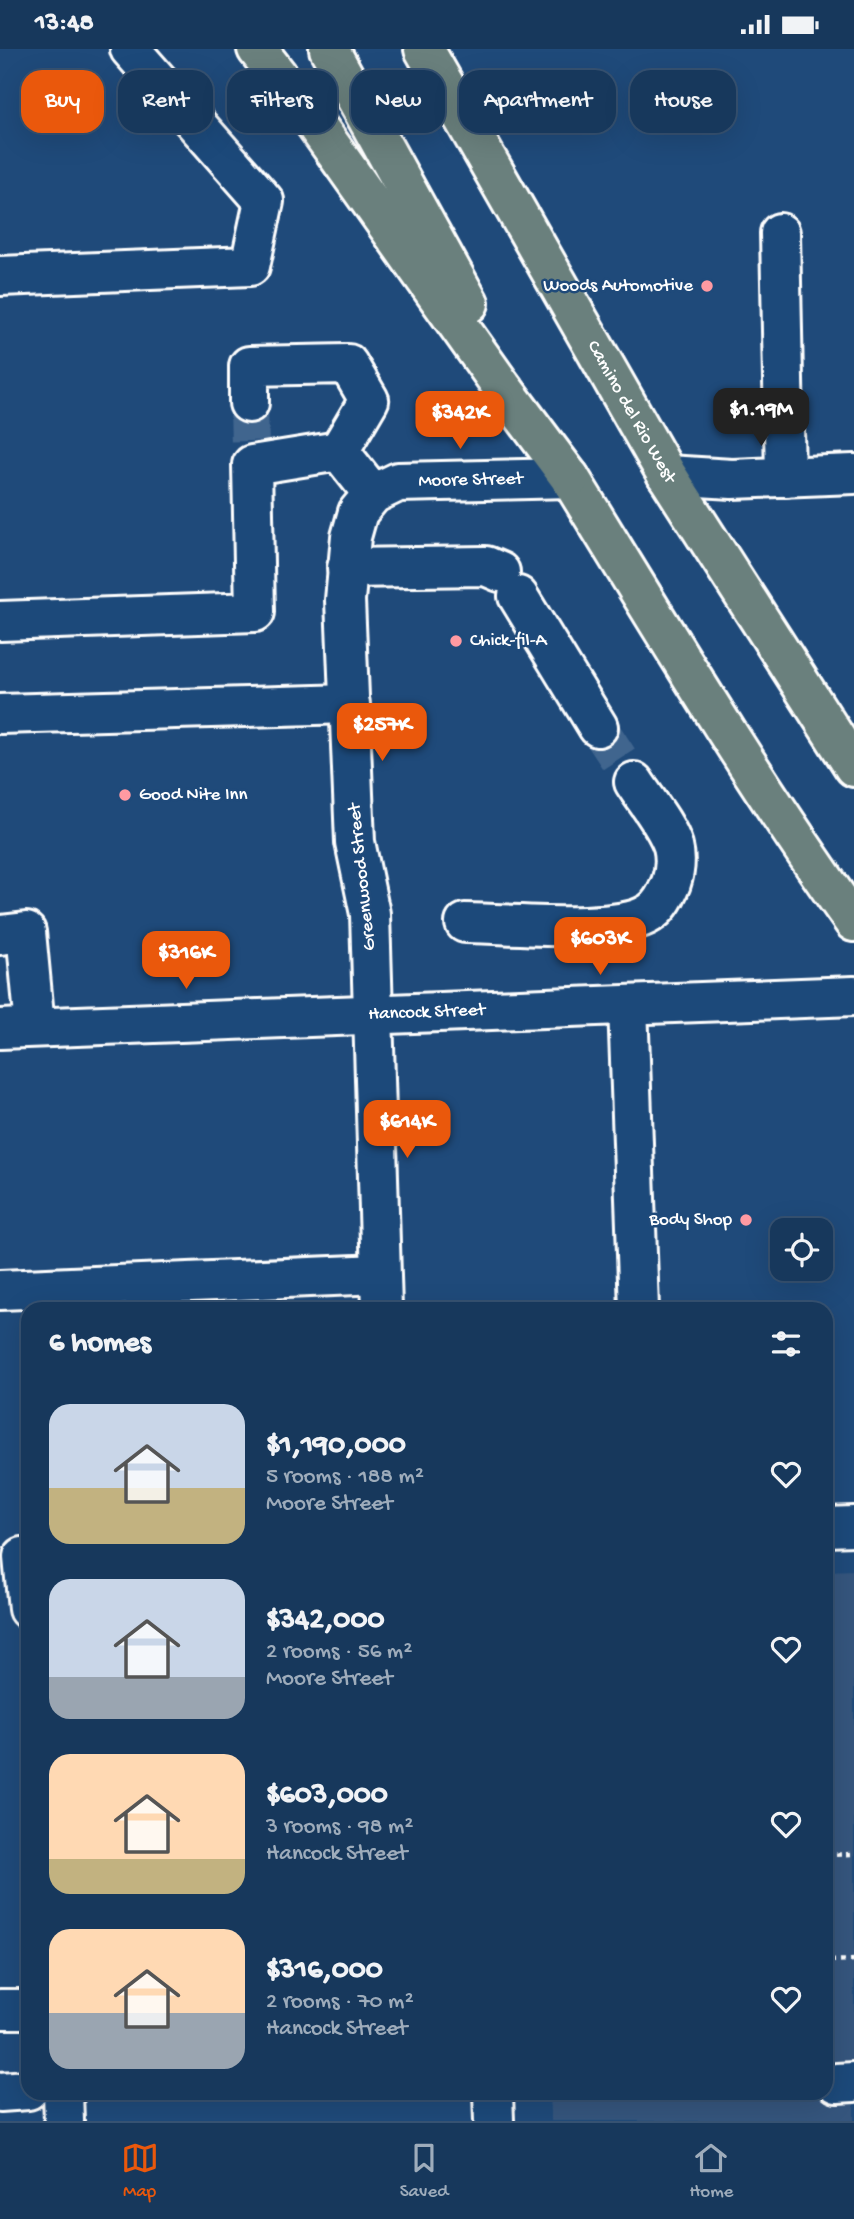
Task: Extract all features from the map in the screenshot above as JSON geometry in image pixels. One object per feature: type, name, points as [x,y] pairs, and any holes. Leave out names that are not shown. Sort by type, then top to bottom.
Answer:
[{"type":"main road","points":[[257,49],[314,122],[570,478]]},
{"type":"main road","points":[[329,49],[432,240],[570,478],[721,722],[854,922]]},
{"type":"main road","name":"Camino del Rio West","points":[[424,49],[667,475],[854,767]]},
{"type":"street","points":[[0,276],[250,266],[264,201],[130,49]]},
{"type":"street","points":[[780,233],[785,477]]},
{"type":"street","points":[[249,403],[249,366],[348,363],[369,400],[339,451]]},
{"type":"street","points":[[0,621],[256,612],[251,456],[339,451]]},
{"type":"street","points":[[339,451],[373,494]]},
{"type":"street","points":[[667,475],[732,479],[854,474]]},
{"type":"street","name":"Moore Street","points":[[373,494],[398,482],[416,480],[522,481],[570,478]]},
{"type":"street","name":"Greenwood Street","points":[[373,494],[358,512],[353,525],[345,600],[355,842],[370,914],[381,1291]]},
{"type":"street","points":[[347,568],[486,566],[509,584],[598,727]]},
{"type":"street","points":[[0,714],[350,704]]},
{"type":"street","points":[[464,923],[547,927],[623,923],[650,913],[667,894],[675,871],[673,846],[634,782]]},
{"type":"street","points":[[0,935],[26,932],[17,1028]]},
{"type":"street","name":"Hancock Street","points":[[17,1028],[854,996]]},
{"type":"street","points":[[628,1005],[639,1302]]},
{"type":"street","points":[[0,1290],[381,1291]]},
{"type":"street","points":[[833,1527],[854,1526]]},
{"type":"street","points":[[17,1558],[21,1577]]},
{"type":"street","points":[[0,2009],[21,2009]]},
{"type":"street","points":[[0,2092],[21,2090]]},
{"type":"street","points":[[63,2100],[64,2121]]},
{"type":"street","points":[[493,2100],[494,2121]]},
{"type":"path","points":[[833,1855],[854,1854]]},
{"type":"path","points":[[833,1961],[854,1960]]},
{"type":"shaded area","points":[[854,1570],[854,2121],[551,2121],[550,2100],[833,2100],[833,1571]]},
{"type":"tunnel","points":[[249,403],[250,448]]},
{"type":"tunnel","points":[[598,727],[634,782]]},
{"type":"place","name":"Woods Automotive","points":[[707,286]]},
{"type":"place","name":"Chick-fil-A","points":[[456,641]]},
{"type":"place","name":"Good Nite Inn","points":[[125,795]]},
{"type":"place","name":"Body Shop","points":[[746,1220]]}]
